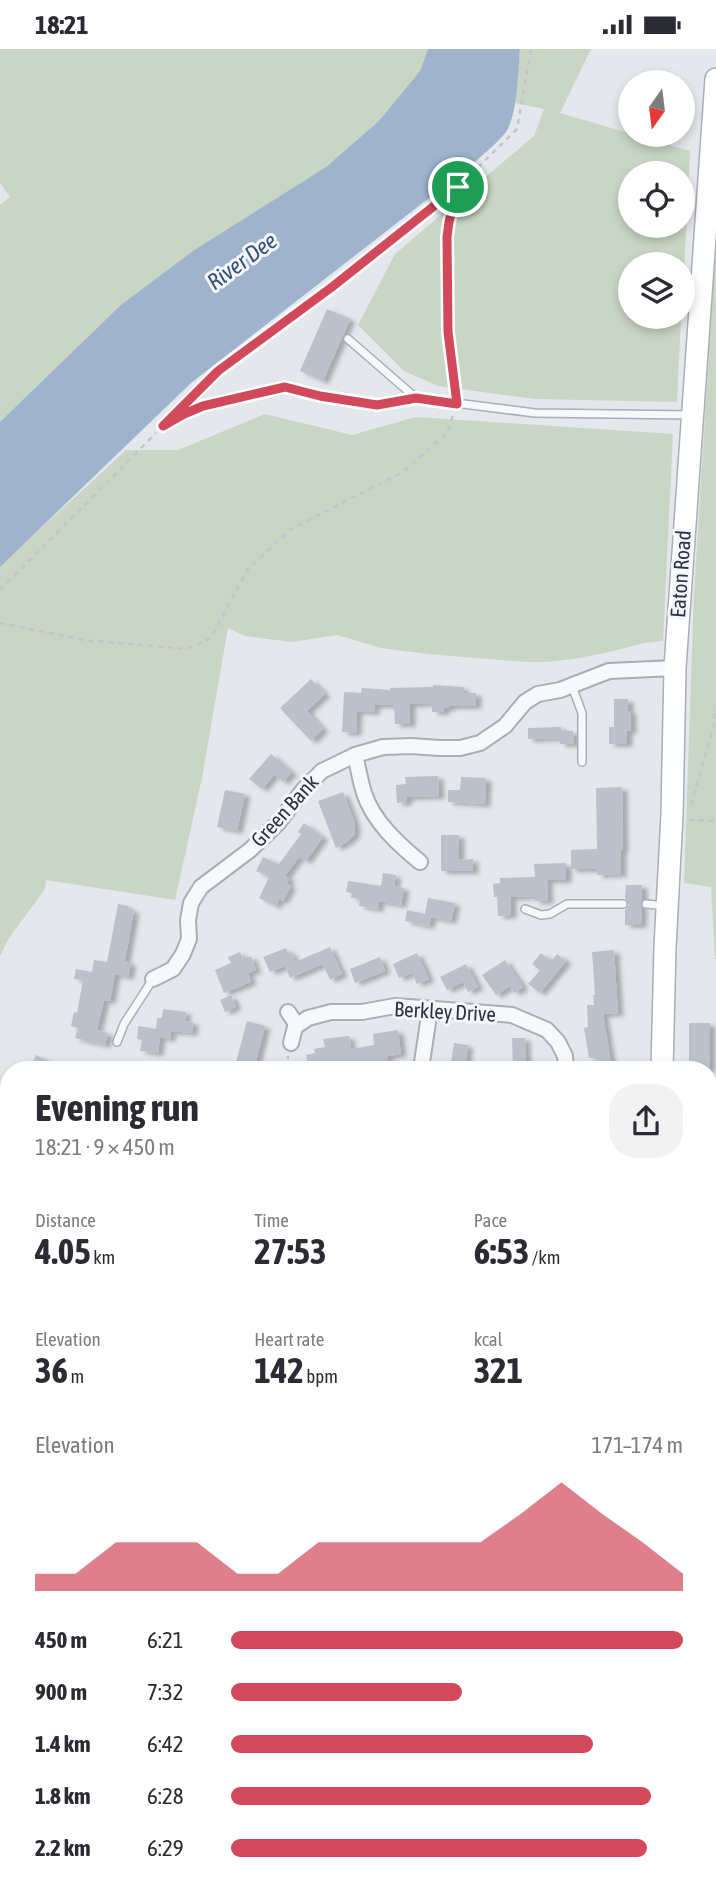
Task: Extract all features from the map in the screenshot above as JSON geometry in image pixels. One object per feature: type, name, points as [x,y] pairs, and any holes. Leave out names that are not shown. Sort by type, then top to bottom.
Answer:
[{"type":"street","name":"Eaton Road","points":[[662,1061],[656,905],[672,817],[675,668],[716,79]]},
{"type":"street","name":"Green Bank","points":[[153,979],[173,969],[183,954],[189,939],[191,903],[201,887],[223,873],[260,841],[322,771],[355,755],[383,747],[460,748],[480,743],[505,726],[525,702],[538,694],[572,686],[608,671],[675,668]]},
{"type":"street","points":[[355,755],[369,806],[399,844],[420,862]]},
{"type":"street","name":"Berkley Drive","points":[[297,1025],[309,1018],[331,1012],[362,1012],[395,1006],[512,1015],[547,1030],[558,1042],[565,1061]]},
{"type":"street","points":[[422,1061],[430,1009]]},
{"type":"street","points":[[288,1012],[297,1025],[290,1043]]},
{"type":"lane","points":[[348,339],[416,398]]},
{"type":"lane","points":[[163,426],[203,406],[285,387],[320,396],[377,405],[416,398],[535,413],[692,415]]},
{"type":"lane","points":[[572,686],[582,712],[582,762]]},
{"type":"lane","points":[[525,909],[541,915],[550,914],[568,904],[624,904]]},
{"type":"lane","points":[[117,1042],[124,1024],[153,979]]},
{"type":"path","points":[[191,398],[218,371],[332,287],[458,187],[517,129],[531,49]]},
{"type":"path","points":[[0,623],[83,640],[187,649],[211,638],[247,570],[291,529],[403,472],[447,433],[457,404],[448,332],[447,237],[458,187]]},
{"type":"path","points":[[0,590],[163,426]]},
{"type":"path","points":[[672,817],[692,805],[714,725],[716,705]]},
{"type":"path","points":[[672,817],[716,821]]},
{"type":"green space","points":[[0,49],[428,49],[420,71],[379,122],[326,167],[40,385],[0,422],[0,205],[10,197],[0,183]]},
{"type":"green space","points":[[520,49],[591,49],[560,113],[618,130],[618,147],[676,147],[690,151],[690,161],[618,161],[618,238],[686,238],[685,252],[618,252],[618,329],[680,329],[677,402],[535,399],[438,386],[404,371],[358,325],[395,254],[534,136],[544,109],[515,103]]},
{"type":"green space","points":[[716,239],[715,959],[711,887],[684,883],[694,594]]},
{"type":"green space","points":[[265,414],[352,435],[416,417],[673,434],[663,641],[573,659],[526,662],[381,648],[337,635],[292,642],[245,636],[228,628],[202,778],[175,900],[46,880],[45,889],[9,938],[0,956],[0,566],[126,450],[178,450]]},
{"type":"water","name":"River Dee","points":[[428,49],[520,49],[513,114],[503,136],[474,163],[191,383],[0,567],[0,422],[121,305],[193,251],[326,167],[379,121],[420,71]]},
{"type":"building","points":[[327,309],[350,319],[323,381],[300,371]]},
{"type":"building","points":[[311,679],[325,694],[307,711],[323,729],[311,741],[280,708]]},
{"type":"building","points":[[433,685],[464,687],[464,693],[476,693],[476,706],[449,706],[444,708],[444,712],[432,712],[432,703],[410,704],[410,724],[395,724],[394,705],[375,705],[374,712],[357,711],[356,733],[342,732],[344,692],[361,693],[362,688],[390,690]]},
{"type":"building","points":[[614,699],[628,699],[631,731],[627,731],[627,744],[609,744],[609,727],[614,727]]},
{"type":"building","points":[[561,727],[562,731],[573,731],[574,744],[560,744],[560,738],[528,739],[528,728]]},
{"type":"building","points":[[271,754],[292,772],[283,782],[274,775],[262,789],[249,779]]},
{"type":"building","points":[[438,776],[439,796],[407,797],[407,802],[397,803],[396,785],[406,784],[405,777]]},
{"type":"building","points":[[461,777],[486,778],[485,804],[448,802],[448,790],[460,790]]},
{"type":"building","points":[[622,787],[621,874],[597,875],[597,869],[571,869],[571,850],[597,849],[596,788]]},
{"type":"building","points":[[225,790],[245,794],[237,831],[217,827]]},
{"type":"building","points":[[343,792],[355,828],[354,835],[336,848],[318,801]]},
{"type":"building","points":[[304,823],[323,837],[306,861],[299,857],[285,876],[289,878],[287,884],[291,886],[283,901],[279,899],[276,906],[259,898],[269,877],[256,871],[263,857],[279,864],[301,834],[298,832]]},
{"type":"building","points":[[441,835],[459,835],[459,860],[473,859],[473,871],[441,871]]},
{"type":"building","points":[[566,863],[566,880],[547,880],[548,901],[535,901],[535,896],[511,897],[511,915],[498,916],[493,884],[500,883],[500,878],[535,877],[534,864]]},
{"type":"building","points":[[383,873],[396,875],[394,886],[404,888],[401,905],[379,901],[378,909],[359,906],[360,899],[351,898],[352,893],[346,892],[348,881],[381,886]]},
{"type":"building","points":[[626,885],[642,885],[641,925],[625,925],[625,910],[629,905],[625,898]]},
{"type":"building","points":[[428,898],[455,903],[451,921],[431,917],[429,926],[405,921],[407,910],[425,914]]},
{"type":"building","points":[[118,904],[134,910],[125,961],[131,963],[128,977],[115,974],[110,1001],[104,1000],[97,1030],[108,1033],[105,1045],[75,1038],[78,1028],[71,1026],[74,1012],[77,1013],[83,980],[74,979],[76,969],[92,972],[94,960],[107,962]]},
{"type":"building","points":[[330,947],[342,974],[330,980],[323,964],[290,978],[285,966],[270,972],[263,957],[286,948],[295,962]]},
{"type":"building","points":[[614,950],[618,1013],[603,1014],[611,1061],[589,1058],[584,1028],[588,1027],[587,1005],[594,1005],[592,952]]},
{"type":"building","points":[[240,952],[243,959],[251,956],[256,970],[248,973],[251,982],[224,993],[215,970],[231,963],[228,957]]},
{"type":"building","points":[[417,953],[429,979],[417,984],[412,973],[399,978],[393,964]]},
{"type":"building","points":[[541,953],[551,961],[557,954],[566,961],[540,993],[528,984],[540,970],[532,964]]},
{"type":"building","points":[[380,957],[385,971],[355,983],[350,969]]},
{"type":"building","points":[[505,960],[523,987],[514,993],[510,986],[496,995],[482,975]]},
{"type":"building","points":[[466,964],[478,987],[468,992],[463,982],[447,990],[440,977]]},
{"type":"building","points":[[231,995],[236,1007],[225,1012],[220,1000]]},
{"type":"building","points":[[163,1009],[186,1012],[185,1021],[193,1022],[192,1033],[171,1031],[170,1039],[160,1037],[158,1053],[140,1051],[142,1040],[137,1039],[138,1026],[156,1029],[157,1018],[162,1018]]},
{"type":"building","points":[[247,1021],[265,1026],[256,1061],[236,1061]]},
{"type":"building","points":[[689,1023],[710,1023],[710,1061],[689,1061]]},
{"type":"building","points":[[398,1030],[401,1054],[379,1061],[307,1061],[306,1055],[315,1053],[314,1049],[325,1047],[323,1039],[349,1036],[351,1049],[374,1045],[373,1034]]},
{"type":"building","points":[[512,1038],[525,1038],[526,1061],[513,1061]]},
{"type":"building","points":[[454,1043],[468,1045],[466,1061],[451,1061]]},
{"type":"building","points":[[36,1055],[48,1061],[33,1061]]},
{"type":"route","points":[[458,187],[447,237],[448,332],[457,404],[416,398],[377,405],[320,396],[285,387],[203,406],[163,426],[218,371],[332,287],[458,187]]}]
